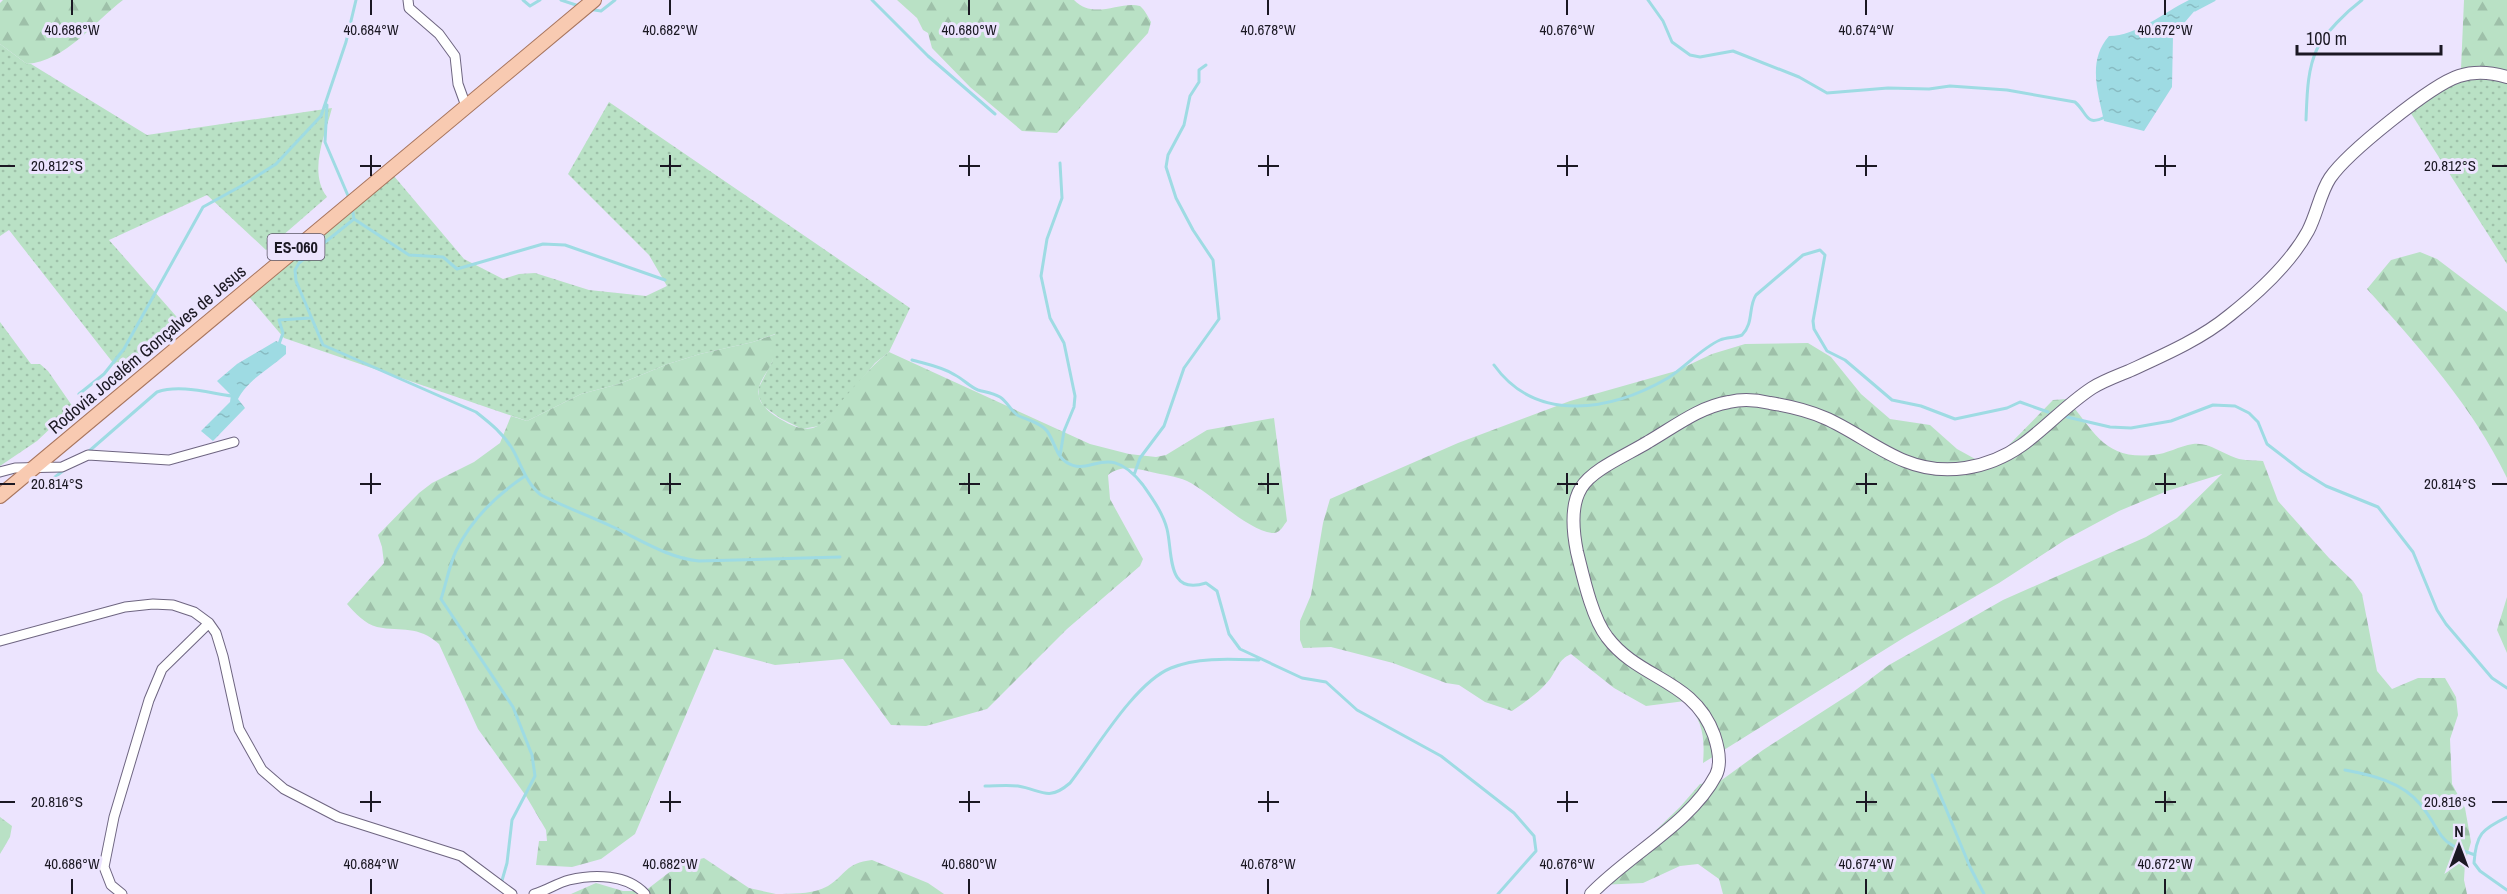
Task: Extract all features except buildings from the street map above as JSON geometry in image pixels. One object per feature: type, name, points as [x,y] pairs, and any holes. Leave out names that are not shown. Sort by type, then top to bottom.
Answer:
[{"type":"main road","name":"Rodovia Jocelém Gonçalves de Jesus","points":[[0,496],[594,0]]},
{"type":"street","points":[[408,0],[409,8],[439,34],[455,56],[458,84],[466,106]]},
{"type":"street","points":[[1592,894],[1671,826],[1704,794],[1719,770],[1718,747],[1708,718],[1684,692],[1631,661],[1606,637],[1595,613],[1573,532],[1575,505],[1580,489],[1595,472],[1702,410],[1731,401],[1759,401],[1803,409],[1829,419],[1908,463],[1964,470],[2000,460],[2026,442],[2051,418],[2094,386],[2191,341],[2227,318],[2274,278],[2307,233],[2329,179],[2374,134],[2454,77],[2477,72],[2507,77]]},
{"type":"street","points":[[0,472],[15,468],[62,467],[95,454],[145,460],[169,460],[234,442]]},
{"type":"street","points":[[0,641],[125,607],[153,603],[173,605],[194,612],[210,623],[216,633],[239,729],[262,770],[284,789],[338,817],[461,856],[512,894]]},
{"type":"street","points":[[122,894],[111,885],[104,867],[120,794],[149,700],[162,669],[210,623]]},
{"type":"street","points":[[534,894],[568,880],[594,877],[613,878],[632,883],[645,894]]},
{"type":"green space","points":[[3,0],[123,0],[67,48],[54,56],[27,64],[0,44],[0,3]]},
{"type":"green space","points":[[897,0],[1074,0],[1082,6],[1099,10],[1133,5],[1140,6],[1151,22],[1148,33],[1057,133],[1022,131],[970,87],[932,48],[928,33],[923,30],[917,18]]},
{"type":"green space","points":[[2464,0],[2507,0],[2507,74],[2495,69],[2461,69]]},
{"type":"green space","points":[[0,44],[27,64],[31,64],[147,135],[332,108],[322,141],[318,165],[321,187],[327,197],[266,250],[207,195],[109,240],[183,324],[121,373],[9,230],[0,236]]},
{"type":"green space","points":[[2465,68],[2496,69],[2507,74],[2507,264],[2405,104]]},
{"type":"green space","points":[[609,102],[910,308],[889,352],[875,363],[832,415],[819,426],[802,429],[763,406],[759,397],[759,387],[772,362],[775,334],[753,342],[700,354],[619,384],[581,394],[527,421],[284,338],[250,298],[233,300],[388,169],[464,259],[503,279],[519,274],[535,273],[589,290],[646,296],[667,286],[649,255],[568,174]]},
{"type":"green space","points":[[2420,252],[2437,259],[2507,312],[2507,478],[2462,403],[2426,356],[2367,289],[2391,260]]},
{"type":"green space","points":[[0,322],[31,364],[40,364],[48,371],[73,407],[37,441],[0,466]]},
{"type":"green space","points":[[776,334],[772,362],[759,387],[760,400],[777,417],[793,426],[804,428],[812,428],[826,420],[867,372],[889,352],[1090,444],[1129,454],[1156,457],[1166,455],[1207,430],[1274,418],[1287,521],[1274,533],[1264,531],[1183,479],[1134,469],[1113,472],[1108,475],[1110,499],[1143,559],[1140,566],[1067,629],[987,709],[926,726],[891,725],[843,659],[775,665],[714,649],[635,834],[601,859],[572,867],[536,865],[539,841],[547,841],[546,830],[526,796],[478,729],[439,644],[424,634],[410,630],[373,626],[360,618],[347,604],[384,563],[378,535],[419,493],[432,483],[474,462],[500,443],[511,416],[527,421],[581,394],[619,384],[700,354],[753,342]]},
{"type":"green space","points":[[1808,343],[1831,357],[1861,394],[1890,419],[1930,425],[1957,449],[1977,460],[2006,448],[2053,400],[2067,399],[2102,441],[2123,453],[2153,455],[2199,444],[2210,446],[2239,459],[2263,461],[2278,501],[2353,581],[2362,594],[2377,671],[2392,689],[2418,678],[2445,678],[2456,697],[2458,715],[2450,739],[2452,784],[2465,808],[2471,842],[2465,863],[2464,880],[2467,894],[1723,894],[1719,879],[1698,864],[1680,866],[1643,883],[1599,885],[1680,807],[1700,784],[1719,782],[1763,750],[1853,692],[1889,665],[2003,600],[2146,537],[2177,518],[2222,474],[2167,491],[2119,511],[2065,540],[1999,583],[1905,637],[1703,763],[1702,730],[1696,715],[1685,701],[1646,706],[1614,688],[1571,654],[1561,662],[1542,688],[1512,711],[1485,702],[1459,685],[1446,683],[1393,663],[1331,647],[1303,648],[1300,640],[1300,621],[1311,595],[1323,523],[1330,499],[1458,443],[1570,401],[1676,371],[1712,354],[1745,344]]},
{"type":"green space","points":[[2507,597],[2507,653],[2497,630]]},
{"type":"green space","points":[[0,817],[12,826],[10,837],[0,854]]},
{"type":"green space","points":[[704,858],[749,888],[776,894],[571,894],[596,883],[623,891],[645,891],[680,864]]},
{"type":"green space","points":[[872,860],[928,883],[944,894],[782,894],[806,893],[823,889],[851,866]]},
{"type":"water","points":[[2189,0],[2213,0],[2197,8],[2173,36],[2172,87],[2144,131],[2104,121],[2097,88],[2096,66],[2102,46],[2109,36],[2140,28]]},
{"type":"water","points":[[276,341],[286,346],[286,354],[247,386],[238,399],[245,408],[213,441],[201,431],[230,402],[231,395],[217,381],[237,364]]},
{"type":"waterway","points":[[79,394],[104,374],[124,349],[203,207],[276,164],[321,116],[346,42],[356,0]]},
{"type":"waterway","points":[[523,0],[530,6],[540,0]]},
{"type":"waterway","points":[[561,0],[579,6]]},
{"type":"waterway","points":[[588,9],[601,11],[615,0]]},
{"type":"waterway","points":[[872,0],[928,56],[995,114]]},
{"type":"waterway","points":[[1648,0],[1663,21],[1672,42],[1690,55],[1700,57],[1733,51],[1799,77],[1827,93],[1888,88],[1929,89],[1950,86],[2007,90],[2075,102],[2090,120],[2105,117]]},
{"type":"waterway","points":[[2195,10],[2214,0]]},
{"type":"waterway","points":[[2306,120],[2309,75],[2317,49],[2337,23],[2362,0]]},
{"type":"waterway","points":[[1134,475],[1140,458],[1164,426],[1184,368],[1219,319],[1213,260],[1193,230],[1176,198],[1166,167],[1168,155],[1184,125],[1190,96],[1199,82],[1199,70],[1206,65]]},
{"type":"waterway","points":[[327,105],[325,142],[349,198]]},
{"type":"waterway","points":[[1060,163],[1062,198],[1047,239],[1041,276],[1050,318],[1064,343],[1075,396],[1074,407],[1064,431],[1060,456]]},
{"type":"waterway","points":[[352,207],[354,219]]},
{"type":"waterway","points":[[354,219],[299,263],[295,270],[296,281],[323,345],[476,412],[505,439],[528,480],[541,495],[644,543],[676,556],[699,561],[840,557]]},
{"type":"waterway","points":[[354,219],[409,255],[443,257],[457,269],[543,244],[565,245],[665,280]]},
{"type":"waterway","points":[[1494,365],[1512,384],[1532,397],[1553,404],[1576,406],[1600,404],[1624,398],[1668,378],[1713,343],[1742,335],[1750,320],[1756,295],[1803,255],[1820,250],[1825,255],[1813,321],[1814,329],[1827,351],[1845,360],[1892,400],[1921,406],[1955,419],[2007,408],[2020,402],[2048,412]]},
{"type":"waterway","points":[[279,344],[283,333],[279,320],[310,318]]},
{"type":"waterway","points":[[912,360],[945,370],[975,389],[1000,397],[1016,414],[1044,428],[1066,462],[1075,466],[1109,462],[1119,464],[1130,472],[1143,485],[1163,517],[1171,560],[1178,578],[1184,583],[1193,585],[1206,583],[1217,591],[1229,634],[1240,649],[1302,678],[1326,682],[1357,710],[1441,756],[1514,813],[1534,836],[1536,851],[1498,894]]},
{"type":"waterway","points":[[88,452],[157,392],[185,389],[232,396]]},
{"type":"waterway","points":[[2067,417],[2110,427],[2131,428],[2171,421],[2213,405],[2235,406],[2249,413],[2258,422],[2267,444],[2302,471],[2326,486],[2378,507],[2413,552],[2437,610],[2446,624],[2492,678],[2507,688]]},
{"type":"waterway","points":[[41,488],[64,470]]},
{"type":"waterway","points":[[501,884],[507,863],[512,820],[535,776],[532,755],[513,707],[441,599],[454,557],[469,529],[495,499],[525,476]]},
{"type":"waterway","points":[[985,786],[1018,786],[1045,793],[1056,792],[1070,783],[1129,703],[1157,676],[1171,668],[1192,662],[1259,660]]},
{"type":"waterway","points":[[2345,770],[2376,777],[2404,790],[2420,804],[2445,840],[2475,855]]},
{"type":"waterway","points":[[1932,775],[1970,867],[1984,894]]},
{"type":"waterway","points":[[2507,817],[2486,829],[2482,834],[2476,845],[2474,863],[2480,871],[2507,890]]}]
